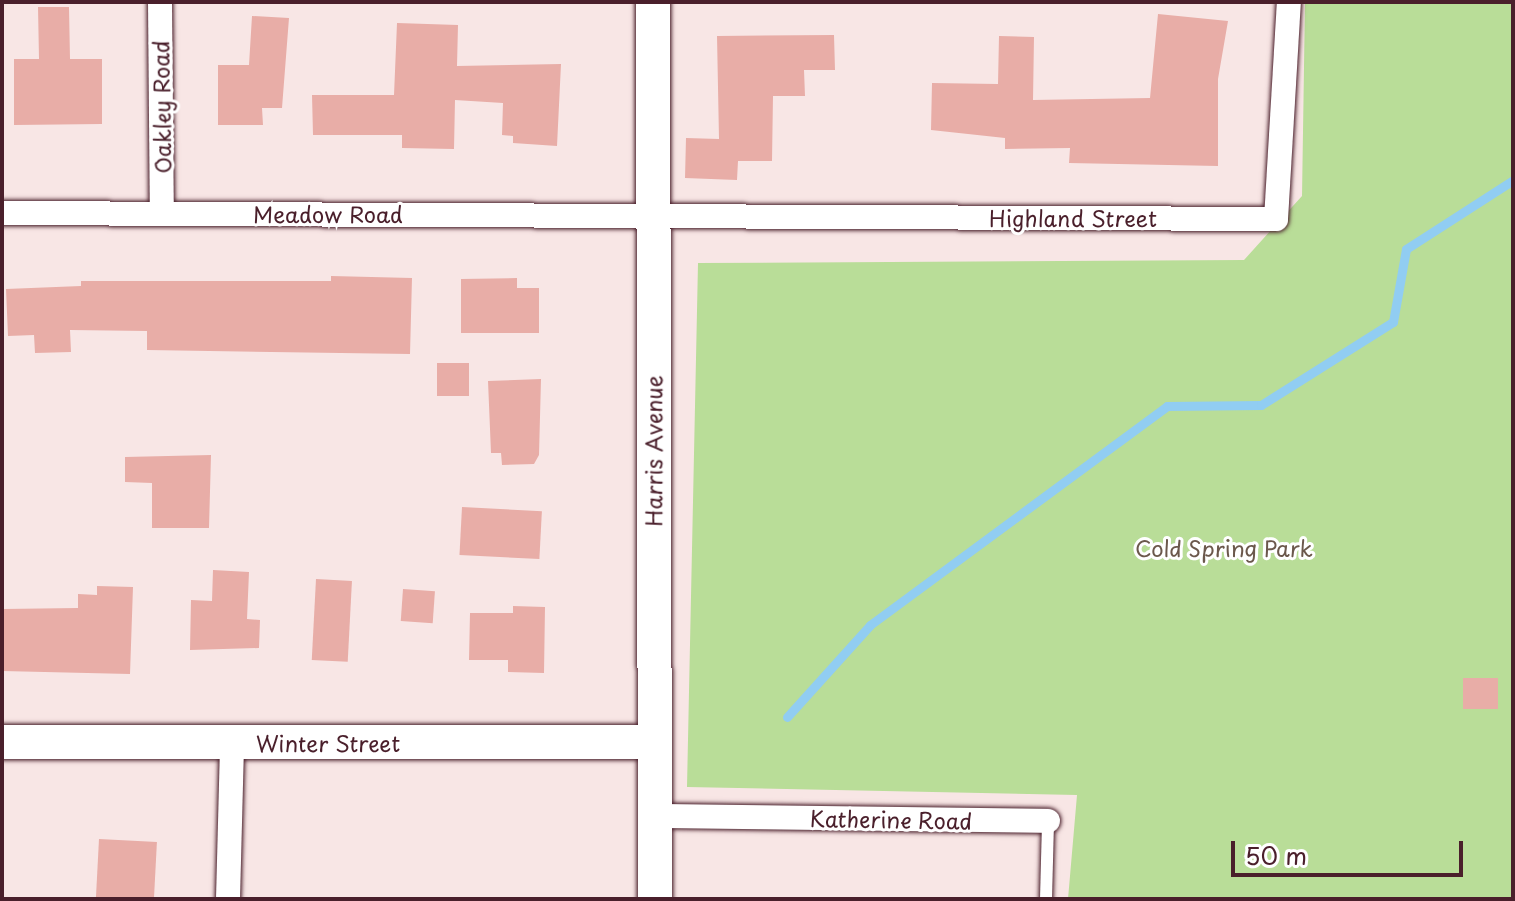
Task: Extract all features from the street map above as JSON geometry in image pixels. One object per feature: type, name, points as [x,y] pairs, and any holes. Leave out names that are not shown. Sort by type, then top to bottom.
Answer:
[{"type":"main road","name":"Harris Avenue","points":[[653,2],[655,899]]},
{"type":"main road","name":"Winter Street","points":[[2,742],[653,742]]},
{"type":"street","name":"Oakley Road","points":[[160,2],[162,213]]},
{"type":"street","name":"Highland Street","points":[[653,215],[1276,219],[1289,2]]},
{"type":"street","name":"Meadow Road","points":[[2,213],[653,215]]},
{"type":"street","points":[[228,899],[232,743]]},
{"type":"street","name":"Katherine Road","points":[[655,816],[1048,821]]},
{"type":"lane","name":"Katherine Road","points":[[1046,899],[1048,821]]},
{"type":"green space","name":"Cold Spring Park","points":[[1305,2],[1513,2],[1513,899],[1068,899],[1077,795],[687,787],[698,263],[1244,260],[1302,196]]},
{"type":"building","points":[[38,7],[69,7],[70,59],[102,59],[102,124],[14,125],[14,59],[39,59]]},
{"type":"building","points":[[1158,14],[1228,21],[1218,79],[1218,166],[1069,163],[1070,148],[1005,149],[1005,138],[931,130],[932,83],[998,84],[999,36],[1034,37],[1033,100],[1150,98]]},
{"type":"building","points":[[252,16],[289,18],[282,108],[262,108],[263,125],[218,125],[218,65],[249,65]]},
{"type":"building","points":[[397,23],[458,25],[457,66],[561,64],[557,146],[513,143],[513,136],[502,135],[503,103],[455,100],[454,149],[402,148],[402,135],[313,135],[312,95],[394,95]]},
{"type":"building","points":[[834,35],[835,70],[804,70],[805,96],[773,96],[772,161],[738,161],[737,180],[685,178],[686,138],[719,139],[717,36]]},
{"type":"building","points":[[331,276],[412,278],[410,354],[147,350],[147,331],[70,330],[71,352],[35,353],[34,335],[8,336],[6,289],[81,286],[81,281],[331,281]]},
{"type":"building","points":[[517,278],[517,288],[539,288],[539,333],[461,333],[461,279]]},
{"type":"building","points":[[437,363],[469,363],[469,396],[437,396]]},
{"type":"building","points":[[541,379],[539,455],[534,464],[502,465],[501,453],[491,453],[488,381]]},
{"type":"building","points":[[211,455],[209,528],[152,528],[152,483],[125,482],[125,457]]},
{"type":"building","points":[[462,507],[542,511],[539,559],[459,555]]},
{"type":"building","points":[[213,570],[249,572],[247,619],[260,620],[259,648],[190,650],[191,600],[212,601]]},
{"type":"building","points":[[316,579],[352,581],[348,662],[312,660]]},
{"type":"building","points":[[97,586],[133,587],[130,674],[2,671],[3,609],[78,608],[78,594],[97,595]]},
{"type":"building","points":[[403,589],[435,591],[433,623],[401,621]]},
{"type":"building","points":[[513,606],[545,607],[544,673],[508,672],[508,660],[469,660],[470,613],[513,613]]},
{"type":"building","points":[[1463,678],[1498,678],[1498,709],[1463,709]]},
{"type":"building","points":[[99,839],[157,842],[154,899],[96,899]]},
{"type":"waterway","points":[[787,717],[870,625],[1167,406],[1261,405],[1393,322],[1406,249],[1513,180]]}]
